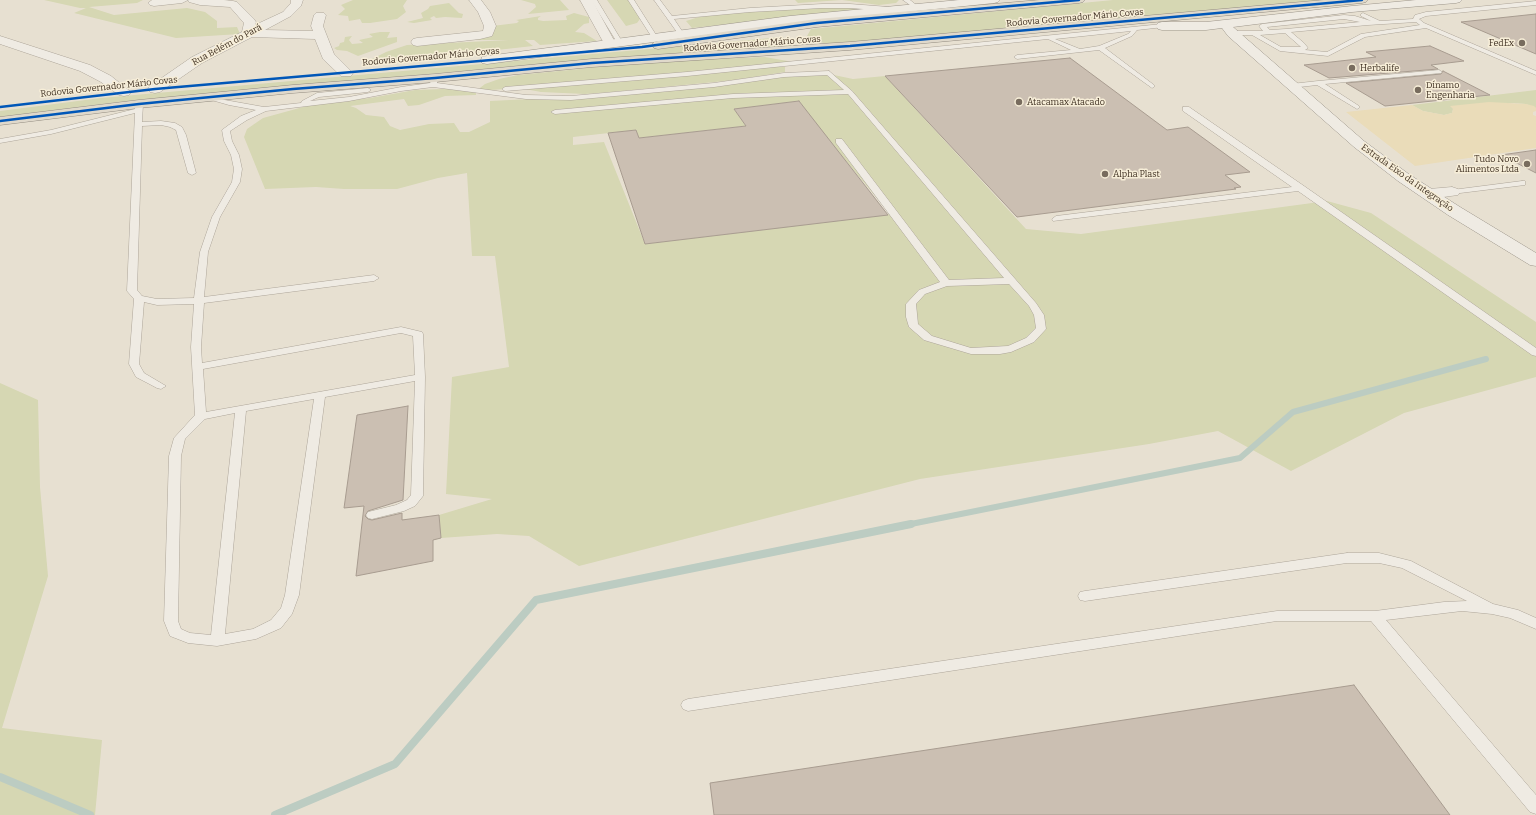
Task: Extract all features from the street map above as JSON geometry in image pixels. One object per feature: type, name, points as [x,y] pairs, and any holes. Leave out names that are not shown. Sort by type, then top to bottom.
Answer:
[{"type":"highway","name":"Rodovia Governador Mário Covas","points":[[0,107],[154,89],[642,47],[766,29],[1079,0]]},
{"type":"highway","name":"Rodovia Governador Mário Covas","points":[[0,121],[139,107],[210,98],[434,82],[592,63],[850,46],[1362,0]]},
{"type":"highway","points":[[1224,32],[1244,15],[1268,8]]},
{"type":"highway","points":[[1113,22],[1162,26]]},
{"type":"highway","points":[[817,24],[800,29],[796,33],[795,37],[800,41],[814,44],[850,46]]},
{"type":"main road","points":[[154,3],[182,0]]},
{"type":"main road","points":[[193,0],[200,2],[233,4],[250,22],[248,33],[320,35]]},
{"type":"main road","name":"Rua Belém do Pará","points":[[154,89],[197,60],[287,14],[297,4],[297,0]]},
{"type":"main road","points":[[417,42],[488,33],[490,26],[484,12],[475,0]]},
{"type":"main road","points":[[586,0],[615,43]]},
{"type":"main road","points":[[487,60],[768,22],[889,9],[911,4],[994,0]]},
{"type":"main road","points":[[1162,26],[1201,26],[1224,32],[1350,10],[1456,0]]},
{"type":"main road","points":[[320,15],[317,26],[328,56],[346,73]]},
{"type":"main road","name":"Estrada Eixo da Integração","points":[[1162,26],[1224,32],[1251,50],[1359,144],[1429,194],[1536,261]]},
{"type":"main road","points":[[0,40],[85,68],[106,79],[124,92]]},
{"type":"main road","points":[[1429,194],[1452,192]]},
{"type":"lane","points":[[594,0],[615,43]]},
{"type":"lane","points":[[631,0],[655,38]]},
{"type":"lane","points":[[657,0],[681,34]]},
{"type":"lane","points":[[790,0],[798,7]]},
{"type":"lane","points":[[783,1],[789,8]]},
{"type":"lane","points":[[1417,21],[1417,16],[1426,14],[1536,3]]},
{"type":"lane","points":[[670,18],[798,7],[840,6],[889,9]]},
{"type":"lane","points":[[1350,10],[1379,22]]},
{"type":"lane","points":[[1268,32],[1262,26],[1344,17],[1355,18],[1368,23]]},
{"type":"lane","points":[[1224,32],[1253,34],[1379,22],[1417,21],[1536,73]]},
{"type":"lane","points":[[464,89],[523,88],[819,61],[1162,26]]},
{"type":"lane","points":[[1253,34],[1279,49],[1297,50],[1312,54],[1328,54],[1362,36],[1427,26]]},
{"type":"lane","points":[[1017,57],[1100,48],[1130,35],[1136,29]]},
{"type":"lane","points":[[1286,31],[1305,47],[1297,50]]},
{"type":"lane","points":[[1050,38],[1079,51]]},
{"type":"lane","points":[[1100,48],[1152,86]]},
{"type":"lane","points":[[819,61],[850,92],[1033,305],[1040,315],[1041,329],[1030,340],[1019,346],[1000,352],[984,352],[972,351],[944,344],[928,338],[913,325],[910,309],[914,299],[922,292],[946,283],[1011,280]]},
{"type":"lane","points":[[776,65],[784,75]]},
{"type":"lane","points":[[1291,86],[1439,72]]},
{"type":"lane","points":[[201,416],[196,347],[204,252],[216,217],[236,182],[238,169],[235,155],[228,141],[226,130],[244,118],[264,109],[370,96],[434,82],[464,89],[526,97],[578,97],[714,85],[784,75],[830,73]]},
{"type":"lane","points":[[1318,83],[1357,107]]},
{"type":"lane","points":[[555,112],[733,96],[850,92]]},
{"type":"lane","points":[[210,98],[232,104],[264,109]]},
{"type":"lane","points":[[0,141],[51,132],[139,107],[132,291],[139,298],[158,302],[199,300],[374,278]]},
{"type":"lane","points":[[1186,109],[1536,353]]},
{"type":"lane","points":[[138,124],[160,123],[172,125],[179,129],[192,173]]},
{"type":"lane","points":[[839,141],[946,283]]},
{"type":"lane","points":[[1452,192],[1522,183]]},
{"type":"lane","points":[[1056,219],[1301,188]]},
{"type":"lane","points":[[139,298],[134,364],[140,375],[161,386]]},
{"type":"lane","points":[[197,367],[401,330],[418,334],[420,377],[417,496],[412,503],[400,508],[372,515]]},
{"type":"lane","points":[[320,395],[292,595],[287,610],[276,624],[256,634],[217,641],[188,638],[175,632],[171,621],[175,456],[180,438],[201,416],[420,377]]},
{"type":"lane","points":[[217,641],[241,409]]},
{"type":"lane","points":[[1085,596],[1347,558],[1379,558],[1406,564],[1492,609]]},
{"type":"lane","points":[[688,705],[1277,616],[1374,616],[1462,606],[1492,609],[1513,614],[1536,624]]},
{"type":"lane","points":[[1374,616],[1536,807]]},
{"type":"green space","points":[[44,0],[143,0],[137,3],[89,7],[114,15],[187,8],[205,12],[217,21],[217,28],[237,27],[240,34],[176,38],[74,13],[86,8]]},
{"type":"green space","points":[[353,0],[407,0],[403,6],[406,12],[397,19],[370,23],[362,23],[360,19],[349,21],[348,16],[338,15],[345,9],[341,5]]},
{"type":"green space","points":[[521,0],[560,0],[569,10],[528,14],[536,7],[535,4]]},
{"type":"green space","points":[[607,0],[631,0],[640,19],[637,23],[626,26]]},
{"type":"green space","points":[[795,0],[842,0],[798,3]]},
{"type":"green space","points":[[842,0],[899,0],[896,3],[879,5]]},
{"type":"green space","points":[[1113,0],[1332,0],[828,44],[816,41],[807,36],[811,29]]},
{"type":"green space","points":[[449,3],[459,13],[463,14],[462,18],[436,18],[434,16],[430,18],[432,20],[414,23],[407,22],[423,18],[421,13],[430,6]]},
{"type":"green space","points":[[825,7],[868,9],[692,28],[686,21],[717,14]]},
{"type":"green space","points":[[574,13],[589,17],[589,23],[584,24],[575,32],[584,33],[597,41],[540,45],[534,40],[525,40],[533,46],[443,56],[436,53],[399,61],[381,63],[368,61],[386,52],[407,45],[509,40],[477,40],[473,38],[495,30],[492,26],[517,23],[519,21],[516,20],[541,16],[538,20],[567,20],[566,16]]},
{"type":"green space","points":[[390,32],[387,38],[397,37],[397,42],[358,56],[347,51],[337,50],[334,48],[339,46],[340,43],[344,42],[345,37],[352,36],[349,40],[352,44],[363,43],[359,40],[373,37],[369,34]]},
{"type":"green space","points":[[783,37],[784,41],[791,45],[803,47],[575,61],[127,101],[0,117],[0,111],[101,98]]},
{"type":"green space","points":[[765,57],[793,62],[535,87],[476,91],[485,84],[518,75],[580,69],[614,63]]},
{"type":"green space","points":[[773,66],[785,67],[785,72],[735,80],[585,94],[541,92],[525,89]]},
{"type":"green space","points":[[829,74],[853,79],[885,76],[1026,229],[1081,234],[1327,201],[1371,213],[1536,322],[1536,377],[1404,413],[1291,471],[1218,431],[1149,444],[920,479],[579,566],[529,536],[497,534],[441,538],[439,515],[492,499],[446,494],[452,377],[509,367],[495,256],[472,256],[467,173],[438,178],[397,189],[344,189],[316,187],[265,189],[244,137],[247,129],[263,118],[314,104],[370,98],[415,90],[472,88],[476,91],[476,95],[445,96],[419,105],[408,106],[404,99],[350,106],[366,115],[384,117],[390,126],[400,130],[429,124],[454,123],[460,132],[469,132],[490,122],[490,101],[591,96],[780,77]],"holes":[[[799,101],[812,120],[890,214],[645,244],[604,142],[573,145],[573,137],[636,130],[639,138],[746,126],[734,109]]]},
{"type":"green space","points":[[1536,90],[1536,108],[1526,104],[1513,103],[1453,109],[1452,113],[1444,115],[1423,111],[1412,105]]},
{"type":"green space","points":[[0,383],[38,400],[40,487],[48,576],[2,728],[102,740],[95,815],[0,815]]},
{"type":"sand","points":[[1489,102],[1526,104],[1534,106],[1536,108],[1533,115],[1536,116],[1536,148],[1415,166],[1346,112],[1412,105],[1423,111],[1444,115],[1452,113],[1453,109],[1450,106]]},
{"type":"building","name":"FedEx","points":[[1536,14],[1536,54],[1461,22]]},
{"type":"building","points":[[1430,46],[1464,61],[1431,65],[1438,69],[1329,78],[1304,65],[1376,57],[1366,52]]},
{"type":"building","points":[[1070,58],[1167,130],[1188,127],[1250,172],[1225,175],[1241,187],[1234,188],[1236,189],[1017,217],[885,76]]},
{"type":"building","name":"Dínamo Engenharia","points":[[1443,71],[1490,95],[1385,106],[1346,83],[1441,74]]},
{"type":"building","points":[[799,101],[888,215],[645,244],[608,133],[636,130],[639,138],[746,126],[734,109]]},
{"type":"building","name":"Tudo Novo Alimentos Ltda","points":[[1536,150],[1536,173],[1501,155]]},
{"type":"building","points":[[408,406],[403,500],[368,511],[365,516],[372,520],[402,513],[402,520],[439,515],[441,538],[433,540],[433,561],[356,576],[364,506],[344,508],[357,415]]},
{"type":"building","points":[[1354,685],[1450,815],[714,815],[710,783]]},
{"type":"waterway","points":[[906,525],[1240,458],[1293,412],[1486,359]]},
{"type":"waterway","points":[[275,815],[395,764],[536,600],[911,524]]},
{"type":"waterway","points":[[0,777],[90,815]]},
{"type":"cycle path","points":[[0,107],[155,89],[642,47],[817,23],[1079,0]]},
{"type":"cycle path","points":[[0,121],[139,104],[293,89],[435,78],[592,63],[850,46],[1362,0]]},
{"type":"place","name":"FedEx","points":[[1522,43]]},
{"type":"place","name":"Herbalife","points":[[1352,68]]},
{"type":"place","name":"Dínamo Engenharia","points":[[1418,90]]},
{"type":"place","name":"Atacamax Atacado","points":[[1019,102]]},
{"type":"place","name":"Tudo Novo Alimentos Ltda","points":[[1527,164]]},
{"type":"place","name":"Alpha Plast","points":[[1105,174]]}]
